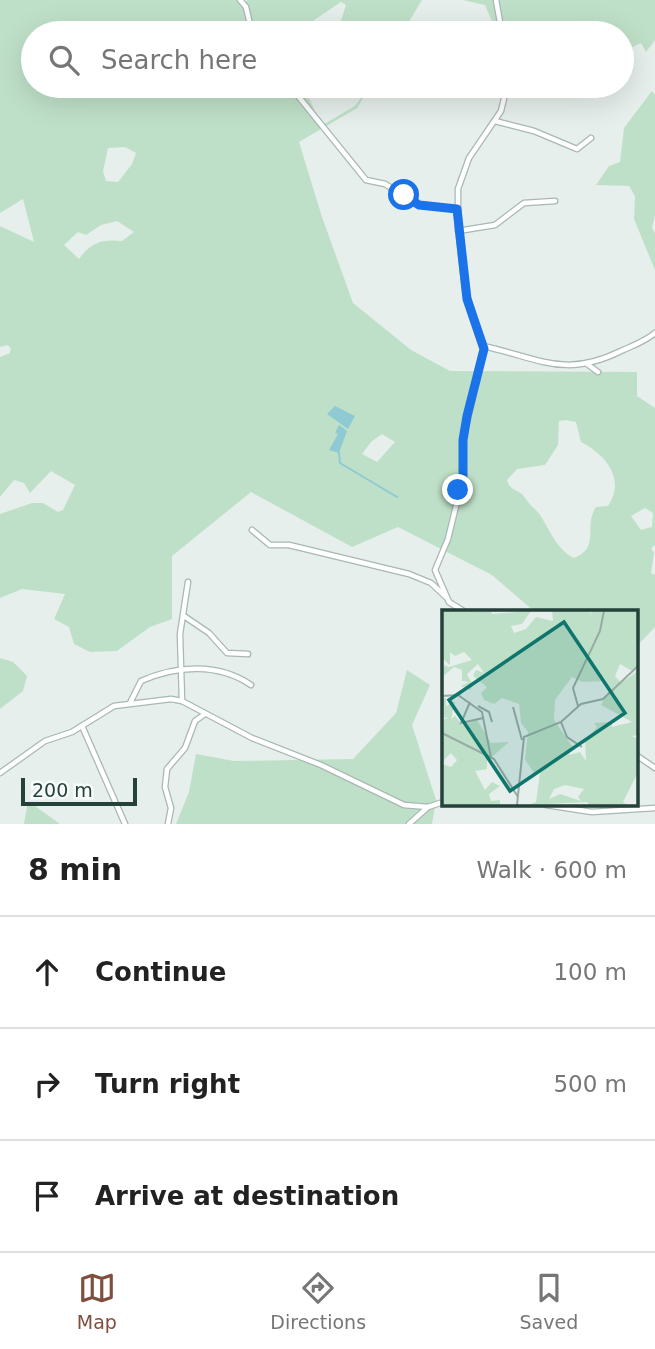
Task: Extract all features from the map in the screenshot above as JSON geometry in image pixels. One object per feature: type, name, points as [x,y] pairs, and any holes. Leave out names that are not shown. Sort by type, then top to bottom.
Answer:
[{"type":"street","points":[[240,0],[246,7],[249,21]]},
{"type":"street","points":[[496,0],[500,21]]},
{"type":"street","points":[[300,98],[366,180],[385,184],[419,205],[457,209]]},
{"type":"street","points":[[461,610],[454,607],[447,597],[435,570],[448,539],[463,477],[463,440],[483,345],[467,299],[458,231],[458,189],[469,158],[495,121],[505,98]]},
{"type":"street","points":[[495,121],[534,131],[569,148],[577,149],[591,138]]},
{"type":"street","points":[[458,231],[495,225],[524,203],[555,201]]},
{"type":"street","points":[[483,345],[541,362],[574,366],[637,346],[655,333]]},
{"type":"street","points":[[587,364],[598,372]]},
{"type":"street","points":[[252,530],[270,545],[289,545],[409,574],[431,583],[447,597]]},
{"type":"street","points":[[182,701],[180,634],[188,582]]},
{"type":"street","points":[[183,615],[209,633],[227,653],[248,653]]},
{"type":"street","points":[[129,704],[141,681],[195,667],[235,673],[251,685]]},
{"type":"street","points":[[0,773],[45,741],[82,726],[114,706],[182,701],[404,806],[428,807],[442,802]]},
{"type":"street","points":[[168,824],[171,808],[165,787],[167,769],[185,748],[195,721],[206,714]]},
{"type":"street","points":[[82,726],[125,824]]},
{"type":"street","points":[[638,756],[655,768]]},
{"type":"street","points":[[553,806],[592,812],[655,808]]},
{"type":"street","points":[[409,824],[428,807]]},
{"type":"green space","points":[[0,0],[240,0],[242,6],[247,0],[422,0],[409,21],[341,21],[346,5],[341,2],[313,21],[21,21],[21,98],[307,98],[321,126],[355,106],[363,98],[357,108],[299,142],[353,303],[411,350],[450,371],[637,372],[637,396],[655,408],[655,545],[651,548],[654,553],[651,573],[655,575],[655,627],[638,645],[638,610],[533,610],[492,575],[398,527],[352,547],[251,492],[172,556],[172,619],[150,627],[117,651],[90,652],[74,644],[69,627],[54,619],[65,594],[22,589],[0,598],[0,514],[32,503],[43,503],[58,512],[63,510],[75,485],[51,471],[30,493],[24,483],[14,480],[0,497],[0,357],[10,353],[11,349],[8,345],[0,347],[0,226],[34,242],[23,199],[0,213]],"holes":[[[125,147],[136,153],[132,164],[118,182],[106,181],[103,171],[108,148]],[[117,221],[134,232],[122,241],[98,243],[79,259],[64,245],[78,232],[86,235],[101,225]],[[559,421],[576,422],[581,442],[605,461],[611,469],[615,486],[608,506],[596,507],[592,514],[587,548],[574,558],[558,544],[538,513],[507,480],[517,469],[545,465],[558,445]],[[382,434],[395,442],[377,462],[362,454],[371,442]],[[645,508],[653,513],[652,527],[641,530],[631,516]]]},
{"type":"green space","points":[[463,0],[655,0],[655,40],[646,52],[641,43],[634,46],[634,21],[492,21],[485,5]]},
{"type":"green space","points":[[652,91],[655,95],[655,215],[652,228],[655,233],[655,270],[634,219],[635,196],[629,186],[596,185],[609,166],[620,162],[624,128]]},
{"type":"green space","points":[[0,658],[13,662],[27,676],[23,691],[0,709]]},
{"type":"green space","points":[[407,670],[430,685],[412,725],[436,800],[432,824],[176,824],[189,792],[196,754],[234,761],[353,759],[396,713]]},
{"type":"green space","points":[[28,801],[60,824],[24,824]]},
{"type":"water","points":[[335,406],[355,416],[348,429],[327,414]]},
{"type":"water","points":[[339,425],[347,431],[339,453],[329,450],[338,434],[335,433]]},
{"type":"waterway","points":[[339,453],[340,463],[397,497]]},
{"type":"route","points":[[404,195],[419,205],[457,209],[465,289],[482,337],[484,349],[467,416],[463,440],[463,477],[458,490]]}]
